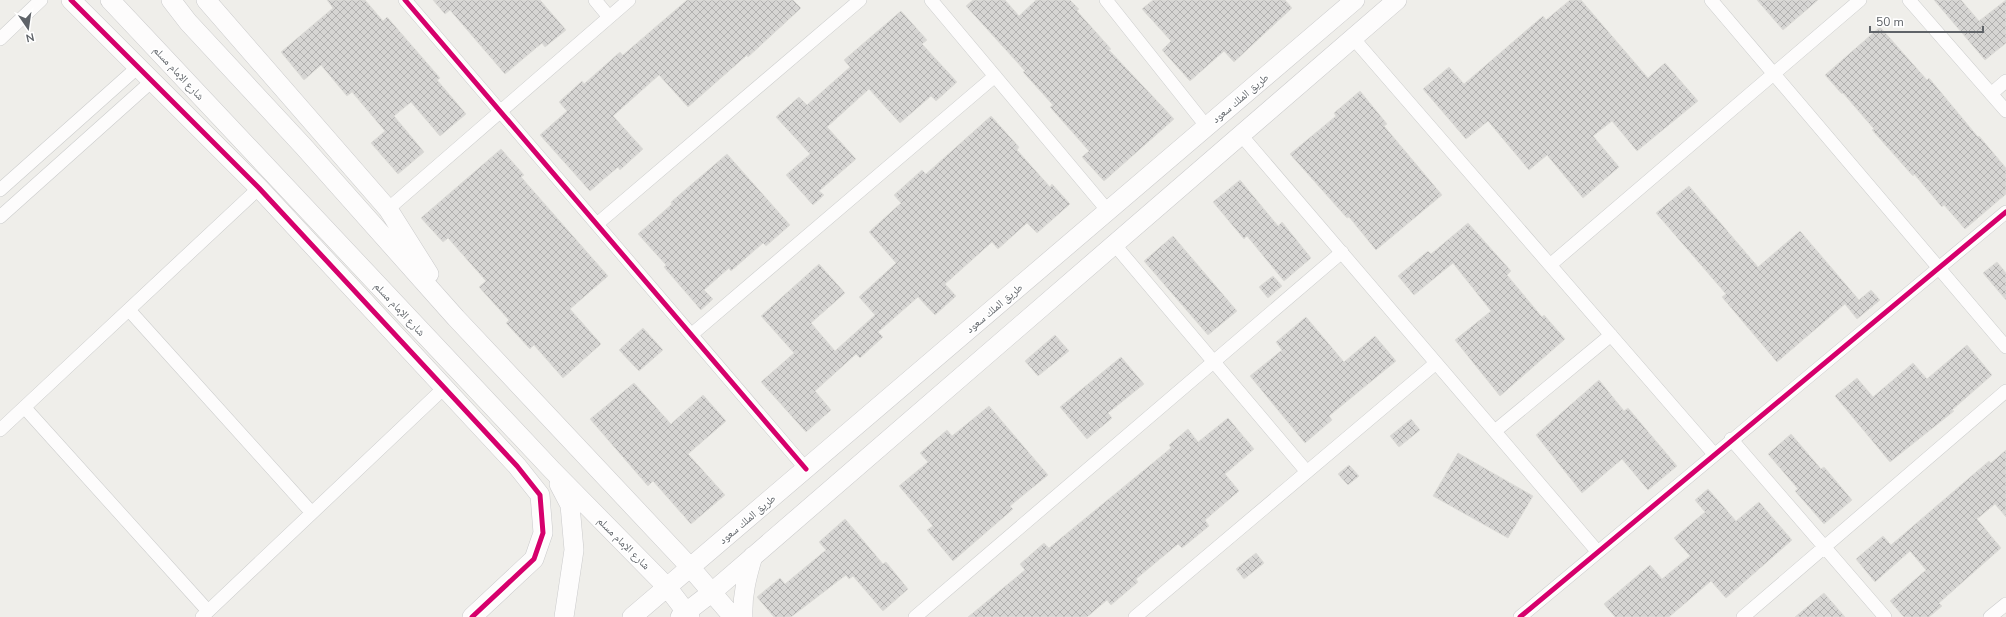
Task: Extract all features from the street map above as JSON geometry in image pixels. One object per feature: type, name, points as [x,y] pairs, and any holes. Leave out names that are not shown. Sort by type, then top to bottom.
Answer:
[{"type":"main road","points":[[71,0],[259,188],[517,466],[540,494],[543,533],[534,559],[472,617]]},
{"type":"main road","name":"شارع الإمام مسلم","points":[[110,0],[552,470],[667,587],[685,615]]},
{"type":"main road","points":[[171,0],[188,22],[304,148],[456,318],[690,567],[733,617]]},
{"type":"main road","points":[[206,0],[388,209],[456,318]]},
{"type":"main road","name":"طريق الملك سعود","points":[[632,617],[1355,0]]},
{"type":"main road","points":[[685,615],[1397,0]]},
{"type":"main road","points":[[552,470],[570,505],[574,550],[564,617]]},
{"type":"main road","points":[[743,617],[742,602],[746,580],[753,556]]},
{"type":"street","points":[[0,39],[41,0]]},
{"type":"street","points":[[405,0],[806,468]]},
{"type":"street","points":[[595,0],[609,17]]},
{"type":"street","points":[[388,209],[629,0]]},
{"type":"street","points":[[597,224],[860,0]]},
{"type":"street","points":[[931,0],[1108,211]]},
{"type":"street","points":[[1106,0],[1207,126]]},
{"type":"street","points":[[1711,0],[2006,347]]},
{"type":"street","points":[[1550,265],[1860,0]]},
{"type":"street","points":[[1909,0],[2006,111]]},
{"type":"street","points":[[1353,38],[1714,454]]},
{"type":"street","points":[[0,190],[138,67]]},
{"type":"street","points":[[692,335],[995,76]]},
{"type":"street","points":[[1991,94],[2006,81]]},
{"type":"street","points":[[0,217],[152,82]]},
{"type":"street","points":[[1241,135],[1597,551]]},
{"type":"street","points":[[0,430],[259,188]]},
{"type":"street","points":[[1520,617],[1731,439],[2006,212]]},
{"type":"street","points":[[1114,244],[1307,472]]},
{"type":"street","points":[[915,617],[1342,252]]},
{"type":"street","points":[[129,310],[312,513]]},
{"type":"street","points":[[1495,431],[1611,335]]},
{"type":"street","points":[[1135,617],[1436,363]]},
{"type":"street","points":[[25,408],[205,614],[444,388]]},
{"type":"street","points":[[1743,617],[2006,391]]},
{"type":"street","points":[[1731,439],[1885,617]]},
{"type":"street","points":[[1990,617],[2006,604]]},
{"type":"building","points":[[327,0],[365,0],[383,21],[387,17],[440,78],[437,80],[466,114],[440,136],[411,102],[394,116],[424,152],[398,174],[371,143],[385,131],[352,92],[347,96],[321,65],[304,80],[281,52],[333,8]]},
{"type":"building","points":[[433,0],[540,0],[566,30],[545,47],[542,43],[505,74],[450,10],[445,14]]},
{"type":"building","points":[[687,0],[793,0],[801,8],[748,57],[747,55],[688,107],[659,75],[613,116],[643,149],[620,170],[618,167],[590,191],[540,135],[567,111],[559,102],[582,81],[584,84],[620,52],[623,55]]},
{"type":"building","points":[[973,0],[1005,0],[1019,16],[1036,0],[1070,0],[1079,9],[1077,11],[1111,49],[1109,50],[1174,119],[1104,181],[1082,157],[1089,151],[1050,107],[1053,105],[1023,72],[1025,71],[966,6]]},
{"type":"building","points":[[1153,0],[1285,0],[1292,8],[1234,62],[1224,51],[1190,81],[1162,50],[1171,41],[1142,9]]},
{"type":"building","points":[[1570,0],[1581,0],[1648,78],[1665,63],[1698,101],[1637,151],[1612,121],[1593,136],[1619,167],[1583,198],[1547,155],[1529,170],[1488,121],[1466,139],[1423,89],[1449,67],[1464,84],[1543,16],[1546,20]]},
{"type":"building","points":[[1757,0],[1818,0],[1783,30]]},
{"type":"building","points":[[1934,0],[1961,0],[1979,21],[2006,0],[2006,43],[1985,60]]},
{"type":"building","points":[[901,11],[927,40],[922,44],[957,82],[936,101],[931,96],[900,123],[869,89],[827,127],[856,159],[819,191],[824,195],[813,205],[786,175],[810,154],[776,117],[799,97],[807,105],[850,67],[844,60]]},
{"type":"building","points":[[1880,27],[1927,80],[1929,78],[2006,168],[2006,194],[1965,229],[1944,205],[1942,207],[1914,174],[1913,176],[1872,130],[1874,129],[1843,93],[1842,94],[1825,75]]},
{"type":"building","points":[[1360,91],[1387,124],[1384,126],[1442,195],[1376,250],[1349,217],[1347,218],[1290,154],[1336,116],[1334,113]]},
{"type":"building","points":[[991,116],[1019,147],[1017,150],[1050,187],[1052,184],[1070,204],[1037,233],[1027,223],[998,249],[992,242],[945,284],[956,296],[935,315],[918,297],[878,332],[883,337],[860,358],[856,354],[815,391],[831,410],[806,432],[761,382],[794,353],[761,316],[819,264],[845,293],[811,323],[835,351],[875,315],[859,297],[896,263],[869,232],[901,203],[894,195],[922,170],[926,174]]},
{"type":"building","points":[[501,149],[524,175],[521,177],[608,276],[570,309],[601,344],[563,378],[534,345],[530,349],[506,323],[509,320],[479,287],[486,281],[448,238],[443,242],[421,218]]},
{"type":"building","points":[[727,154],[790,225],[766,246],[763,243],[731,271],[729,268],[704,290],[713,299],[701,310],[664,267],[666,265],[638,234],[672,204],[671,202]]},
{"type":"building","points":[[1240,180],[1278,226],[1282,222],[1311,258],[1284,281],[1247,236],[1244,239],[1213,202]]},
{"type":"building","points":[[1689,186],[1758,267],[1800,231],[1859,300],[1871,290],[1880,300],[1857,319],[1845,304],[1777,362],[1722,297],[1726,294],[1656,213]]},
{"type":"building","points":[[1468,223],[1511,271],[1507,275],[1542,317],[1544,315],[1565,339],[1500,396],[1455,340],[1491,311],[1453,263],[1414,295],[1398,276],[1428,251],[1431,254]]},
{"type":"building","points":[[1173,236],[1237,311],[1208,335],[1144,261]]},
{"type":"building","points":[[1997,262],[2006,273],[2006,300],[1983,273]]},
{"type":"building","points":[[1273,276],[1282,286],[1268,298],[1259,287]]},
{"type":"building","points":[[1306,317],[1344,362],[1375,336],[1396,361],[1329,416],[1332,420],[1305,443],[1250,376],[1282,350],[1276,342]]},
{"type":"building","points":[[643,328],[663,350],[639,371],[619,350]]},
{"type":"building","points":[[1055,335],[1069,351],[1038,376],[1025,361]]},
{"type":"building","points":[[1967,345],[1992,375],[1952,410],[1954,411],[1890,462],[1835,396],[1857,378],[1873,397],[1913,363],[1927,379]]},
{"type":"building","points":[[1121,357],[1144,384],[1108,413],[1112,418],[1087,439],[1060,407]]},
{"type":"building","points":[[1599,380],[1624,411],[1628,408],[1677,466],[1648,490],[1622,459],[1582,493],[1536,435]]},
{"type":"building","points":[[634,383],[671,424],[703,395],[726,421],[688,454],[725,495],[691,524],[653,481],[648,486],[590,419]]},
{"type":"building","points":[[989,406],[1048,475],[1010,506],[1013,509],[953,561],[927,530],[933,526],[899,486],[928,462],[920,453],[947,430],[952,436]]},
{"type":"building","points":[[1228,418],[1254,449],[1225,474],[1239,491],[1205,520],[1209,526],[1182,548],[1178,544],[1136,579],[1138,582],[1111,605],[1107,600],[1087,617],[968,617],[1025,570],[1020,564],[1044,543],[1049,548],[1171,448],[1169,445],[1188,429],[1198,442]]},
{"type":"building","points":[[1411,419],[1420,430],[1399,447],[1390,436]]},
{"type":"building","points":[[1791,434],[1821,469],[1824,467],[1852,500],[1824,524],[1795,491],[1798,489],[1768,454]]},
{"type":"building","points":[[2006,450],[2006,517],[1995,504],[1977,519],[2001,548],[1939,603],[1942,606],[1929,617],[1904,617],[1890,601],[1926,570],[1910,551],[1875,582],[1856,559],[1883,536],[1891,545],[1989,461],[1991,463]]},
{"type":"building","points":[[1458,453],[1533,496],[1508,538],[1433,496]]},
{"type":"building","points":[[1349,465],[1359,476],[1348,485],[1338,474]]},
{"type":"building","points":[[1708,489],[1736,521],[1759,502],[1792,540],[1726,598],[1711,581],[1669,617],[1615,617],[1604,604],[1650,565],[1662,579],[1690,556],[1674,538],[1705,512],[1695,500]]},
{"type":"building","points":[[845,519],[883,564],[886,562],[908,589],[883,611],[853,576],[849,579],[846,575],[791,617],[774,617],[757,597],[780,578],[785,584],[826,550],[819,542]]},
{"type":"building","points":[[1256,553],[1264,563],[1244,579],[1236,569]]},
{"type":"building","points":[[1824,593],[1845,617],[1795,617]]},
{"type":"cycle path","points":[[71,0],[259,188],[517,466],[540,495],[543,533],[534,559],[472,617]]},
{"type":"cycle path","points":[[405,0],[806,469]]},
{"type":"cycle path","points":[[1520,617],[2006,212]]}]
